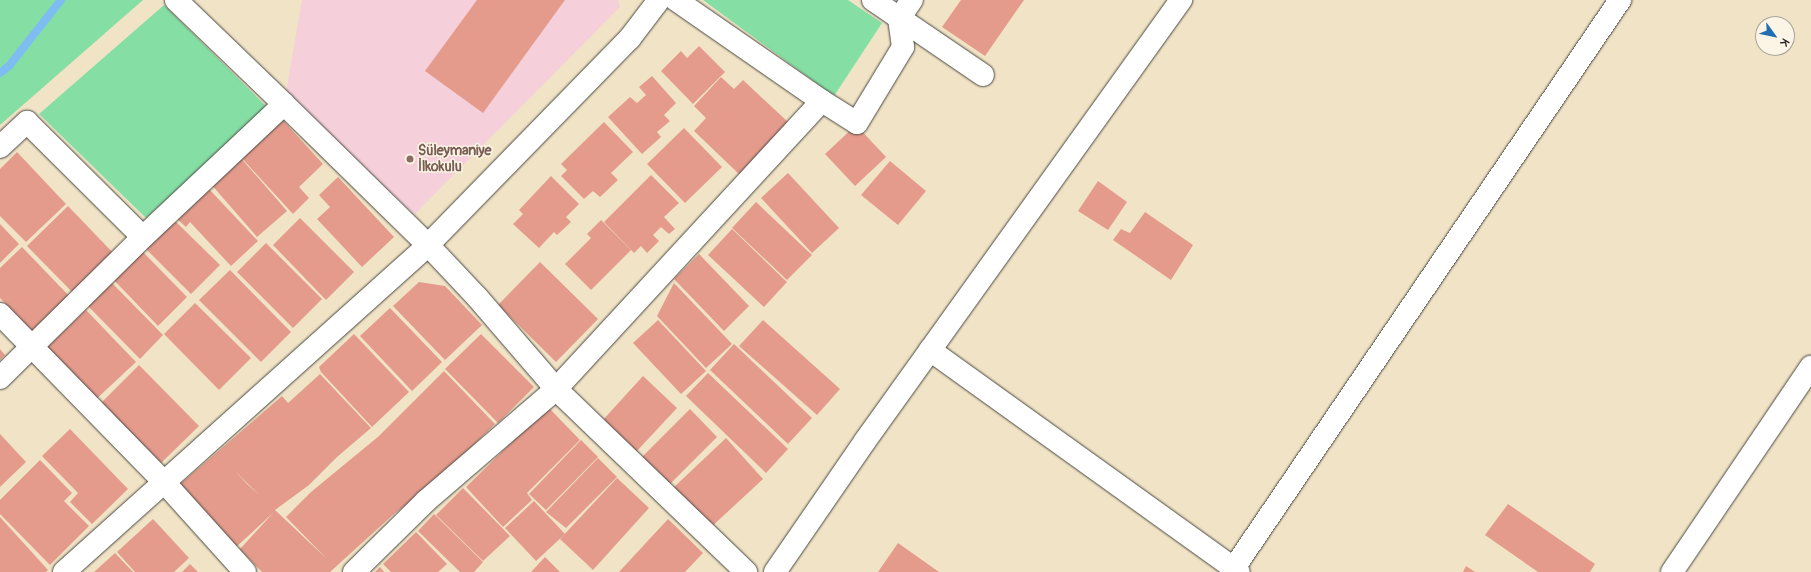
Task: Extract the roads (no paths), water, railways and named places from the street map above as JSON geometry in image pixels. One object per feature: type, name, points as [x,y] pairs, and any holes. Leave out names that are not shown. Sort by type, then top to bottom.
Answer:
[{"type":"street","points":[[176,0],[428,245],[477,297],[556,389],[746,572]]},
{"type":"street","points":[[64,572],[428,245],[630,38],[658,0]]},
{"type":"street","points":[[676,0],[822,101],[857,123],[903,47],[899,19],[912,0]]},
{"type":"street","points":[[873,0],[983,75]]},
{"type":"street","points":[[775,572],[865,441],[1181,0]]},
{"type":"street","points":[[930,350],[1236,570],[1620,0]]},
{"type":"street","points":[[354,572],[426,501],[556,389],[822,101]]},
{"type":"street","points":[[0,378],[32,348],[142,237],[284,104]]},
{"type":"street","points":[[0,147],[27,122],[142,237]]},
{"type":"street","points":[[0,314],[164,482],[245,572]]},
{"type":"street","points":[[1672,572],[1811,367]]},
{"type":"waterway","points":[[0,73],[9,66],[61,0]]},
{"type":"place","name":"Süleymaniye İlkokulu","points":[[410,159]]}]
